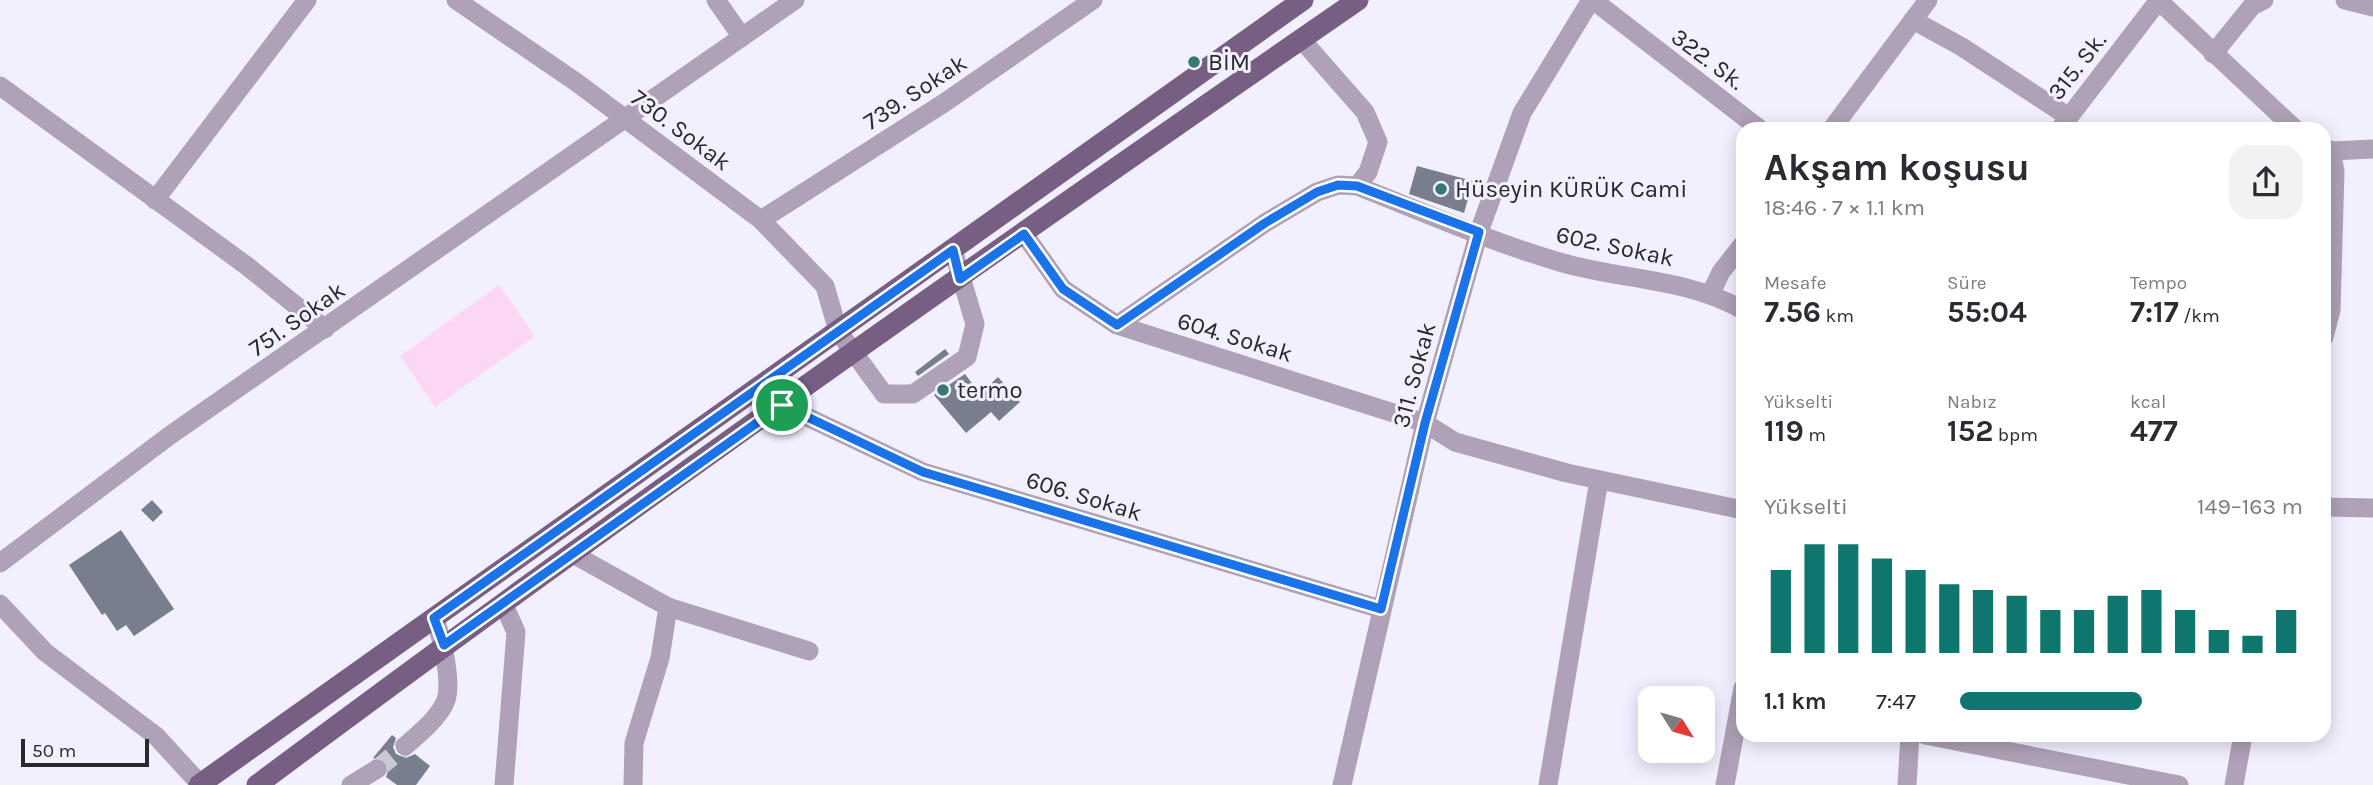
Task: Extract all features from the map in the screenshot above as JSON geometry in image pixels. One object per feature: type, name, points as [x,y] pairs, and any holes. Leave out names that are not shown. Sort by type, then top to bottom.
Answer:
[{"type":"main road","points":[[200,785],[1303,0]]},
{"type":"main road","points":[[257,785],[444,645],[853,353],[1358,0]]},
{"type":"street","points":[[155,200],[307,0]]},
{"type":"street","name":"730. Sokak","points":[[456,0],[626,120],[761,220],[825,286],[838,331],[884,394],[913,394],[967,358],[975,324],[960,279]]},
{"type":"street","points":[[716,0],[742,37]]},
{"type":"street","name":"751. Sokak","points":[[0,563],[169,436],[795,0]]},
{"type":"street","name":"739. Sokak","points":[[761,220],[944,103],[1093,0]]},
{"type":"street","name":"322. Sk.","points":[[1592,0],[1750,122]]},
{"type":"street","name":"311. Sokak","points":[[1342,785],[1425,423],[1479,232],[1522,113],[1592,0]]},
{"type":"street","points":[[1837,122],[1928,0]]},
{"type":"street","points":[[2158,0],[2213,54],[2274,122]]},
{"type":"street","name":"315. Sk.","points":[[2065,122],[2158,0]]},
{"type":"street","points":[[2213,54],[2252,6],[2264,0]]},
{"type":"street","points":[[2345,0],[2373,7]]},
{"type":"street","points":[[1913,20],[1962,47],[2063,122]]},
{"type":"street","points":[[1117,325],[1265,223],[1317,192],[1338,185],[1357,186],[1368,172],[1378,142],[1365,112],[1301,39]]},
{"type":"street","points":[[0,86],[325,329]]},
{"type":"street","points":[[2331,149],[2373,149]]},
{"type":"street","points":[[2331,157],[2336,171],[2331,310]]},
{"type":"street","name":"602. Sokak","points":[[1357,186],[1563,263],[1663,281],[1711,293],[1736,306]]},
{"type":"street","name":"604. Sokak","points":[[1024,234],[1063,289],[1117,325],[1425,423],[1455,442],[1599,480],[1736,509]]},
{"type":"street","points":[[953,250],[960,279]]},
{"type":"street","points":[[1711,293],[1721,272],[1736,253]]},
{"type":"street","name":"606. Sokak","points":[[782,405],[923,472],[1381,609]]},
{"type":"street","points":[[1548,785],[1599,480]]},
{"type":"street","points":[[2331,507],[2373,508]]},
{"type":"street","points":[[573,554],[668,607],[809,651]]},
{"type":"street","points":[[503,603],[516,632],[504,785]]},
{"type":"street","points":[[0,604],[45,652],[156,736],[200,785]]},
{"type":"street","points":[[633,785],[634,743],[660,658],[668,607]]},
{"type":"street","points":[[405,746],[422,731],[446,700],[444,645],[434,618]]},
{"type":"street","points":[[1725,785],[1736,730]]},
{"type":"street","points":[[1907,785],[1910,742]]},
{"type":"street","points":[[1961,742],[2179,785]]},
{"type":"street","points":[[2234,785],[2242,742]]},
{"type":"street","points":[[351,785],[377,769]]},
{"type":"shaded area","points":[[499,285],[535,336],[435,407],[400,356]]},
{"type":"building","name":"Hüseyin KÜRÜK Cami","points":[[1417,166],[1473,181],[1464,213],[1409,194]]},
{"type":"building","points":[[945,349],[949,354],[918,376],[915,372]]},
{"type":"building","points":[[965,374],[980,394],[998,377],[1020,402],[999,421],[991,412],[966,433],[934,395]]},
{"type":"building","points":[[152,500],[163,512],[153,522],[141,510]]},
{"type":"building","points":[[121,530],[174,609],[134,636],[126,625],[117,631],[105,613],[102,615],[69,565]]},
{"type":"building","points":[[392,735],[396,738],[393,747],[396,754],[406,758],[415,754],[430,766],[416,785],[397,785],[386,777],[389,769],[387,762],[373,758]]},
{"type":"tunnel","points":[[377,769],[405,746]]},
{"type":"place","name":"BİM","points":[[1194,62]]},
{"type":"place","name":"Hüseyin KÜRÜK Cami","points":[[1441,189]]},
{"type":"place","name":"termo","points":[[943,390]]},
{"type":"route","points":[[1338,185],[1357,186],[1479,232],[1425,423],[1381,609],[923,472],[782,405],[444,645],[434,618],[953,250],[960,279],[1024,234],[1063,289],[1117,325],[1265,223],[1317,192],[1338,185]]}]
